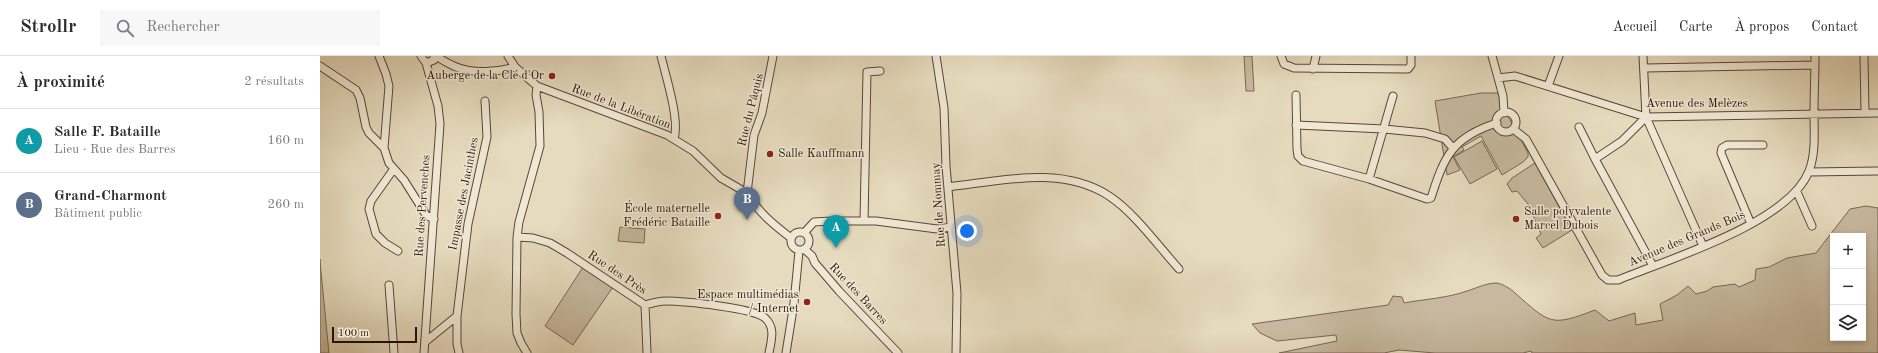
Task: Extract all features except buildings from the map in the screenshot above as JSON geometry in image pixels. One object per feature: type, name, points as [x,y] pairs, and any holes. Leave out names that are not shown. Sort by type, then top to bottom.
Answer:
[{"type":"street","points":[[379,56],[386,74],[388,86],[384,148],[389,163],[393,170],[404,180],[426,215],[434,219]]},
{"type":"street","name":"Rue des Pervenches","points":[[421,56],[426,63],[438,106],[440,124],[424,353]]},
{"type":"street","points":[[426,63],[434,60],[435,56],[455,67],[468,70],[504,70],[515,67]]},
{"type":"street","name":"Rue de la Libération","points":[[508,56],[515,67],[537,86],[674,139],[692,151],[721,178],[747,193]]},
{"type":"street","points":[[661,56],[674,116],[676,131],[674,139]]},
{"type":"street","name":"Rue du Pâquis","points":[[747,193],[754,135],[762,113],[773,56]]},
{"type":"street","name":"Rue de Nommay","points":[[936,56],[944,108],[948,187],[957,293],[956,353]]},
{"type":"street","points":[[1281,56],[1284,64],[1288,66],[1408,70],[1411,65],[1411,56]]},
{"type":"street","points":[[1312,68],[1316,56]]},
{"type":"street","points":[[1492,56],[1503,96],[1504,113]]},
{"type":"street","points":[[1548,86],[1559,56]]},
{"type":"street","points":[[1644,56],[1646,117],[1703,246]]},
{"type":"street","name":"Avenue des Grands Bois","points":[[1513,129],[1526,139],[1602,275],[1608,280],[1613,281],[1703,246],[1752,224],[1782,205],[1797,192],[1809,172],[1814,140],[1815,56]]},
{"type":"street","points":[[1864,56],[1865,113]]},
{"type":"street","points":[[1645,68],[1815,65]]},
{"type":"street","points":[[320,66],[356,90],[360,98],[366,127],[369,133],[384,148]]},
{"type":"street","points":[[864,221],[867,72],[880,71]]},
{"type":"street","name":"Avenue des Melèzes","points":[[1498,78],[1515,76],[1646,117],[1878,113]]},
{"type":"street","points":[[527,353],[521,343],[518,333],[516,314],[517,236],[519,222],[540,146],[539,112],[536,95],[537,86]]},
{"type":"street","points":[[1296,95],[1298,156],[1303,161],[1369,179],[1427,199],[1431,198],[1442,165],[1453,148],[1477,131],[1497,123]]},
{"type":"street","points":[[1369,179],[1393,96]]},
{"type":"street","name":"Impasse des Jacinthes","points":[[459,353],[457,344],[458,316],[468,224],[488,137],[485,101]]},
{"type":"street","points":[[1504,113],[1509,113],[1514,116],[1516,124],[1513,129],[1508,132],[1499,128],[1497,123],[1498,118],[1504,113]]},
{"type":"street","points":[[1595,159],[1622,142],[1646,117]]},
{"type":"street","points":[[1296,125],[1384,129],[1437,135],[1445,139],[1453,148]]},
{"type":"street","points":[[1579,127],[1653,266]]},
{"type":"street","points":[[1752,224],[1721,153],[1722,148],[1726,145],[1763,145]]},
{"type":"street","points":[[393,170],[371,201],[369,209],[376,234],[384,243],[398,251]]},
{"type":"street","points":[[1809,172],[1878,171]]},
{"type":"street","points":[[948,187],[1034,177],[1062,179],[1091,187],[1110,196],[1130,215],[1178,269]]},
{"type":"street","points":[[1797,192],[1812,226]]},
{"type":"street","points":[[747,193],[760,211],[774,225],[791,238],[793,247],[801,250]]},
{"type":"street","points":[[791,238],[795,234],[804,233],[814,222],[864,221],[937,229],[951,227]]},
{"type":"street","points":[[786,353],[801,250],[808,245],[808,239],[804,233]]},
{"type":"street","name":"Rue des Près","points":[[517,236],[533,238],[550,243],[645,305],[664,301],[689,301],[745,311],[764,317],[771,327],[773,334],[769,353]]},
{"type":"street","name":"Rue des Barres","points":[[801,250],[812,256],[815,263],[839,291],[898,353]]},
{"type":"street","points":[[389,285],[394,353]]},
{"type":"street","points":[[645,305],[647,353]]},
{"type":"street","points":[[425,342],[458,316]]},
{"type":"shaded area","points":[[1244,56],[1252,56],[1254,91],[1246,91]]},
{"type":"shaded area","points":[[1481,93],[1498,93],[1502,105],[1528,153],[1528,157],[1523,162],[1502,175],[1481,136],[1462,147],[1464,150],[1453,157],[1460,170],[1447,175],[1435,101]]},
{"type":"shaded area","points":[[1482,141],[1497,169],[1470,184],[1454,157]]},
{"type":"shaded area","points":[[1535,163],[1572,230],[1543,248],[1536,238],[1541,234],[1528,204],[1517,191],[1512,192],[1507,184],[1512,178]]},
{"type":"shaded area","points":[[1866,206],[1878,208],[1878,353],[1532,353],[1531,351],[1523,353],[1435,353],[1399,350],[1384,353],[1279,353],[1337,341],[1336,335],[1277,341],[1260,333],[1252,324],[1388,305],[1393,296],[1402,297],[1404,303],[1444,297],[1497,283],[1509,288],[1536,311],[1552,320],[1569,319],[1595,310],[1609,321],[1635,313],[1636,325],[1663,320],[1660,304],[1677,295],[1688,286],[1696,294],[1707,291],[1713,287],[1735,284],[1739,287],[1755,280],[1756,269],[1769,267],[1787,258],[1816,253],[1830,235],[1830,341],[1866,341],[1866,233],[1831,233],[1850,209]]},
{"type":"shaded area","points":[[620,227],[645,229],[644,243],[618,241]]},
{"type":"shaded area","points":[[320,262],[329,353],[320,353]]},
{"type":"shaded area","points":[[583,267],[613,287],[573,345],[545,326]]},
{"type":"place","name":"Auberge de la Clé d'Or","points":[[552,76]]},
{"type":"place","name":"Salle Kauffmann","points":[[770,154]]},
{"type":"place","name":"École maternelle Frédéric Bataille","points":[[718,216]]},
{"type":"place","name":"Salle polyvalente Marcel Dubois","points":[[1516,219]]},
{"type":"place","name":"Grand-Charmont","points":[[747,220]]},
{"type":"place","name":"Salle F. Bataille","points":[[836,248]]},
{"type":"place","name":"Espace multimédias / Internet","points":[[807,302]]}]
